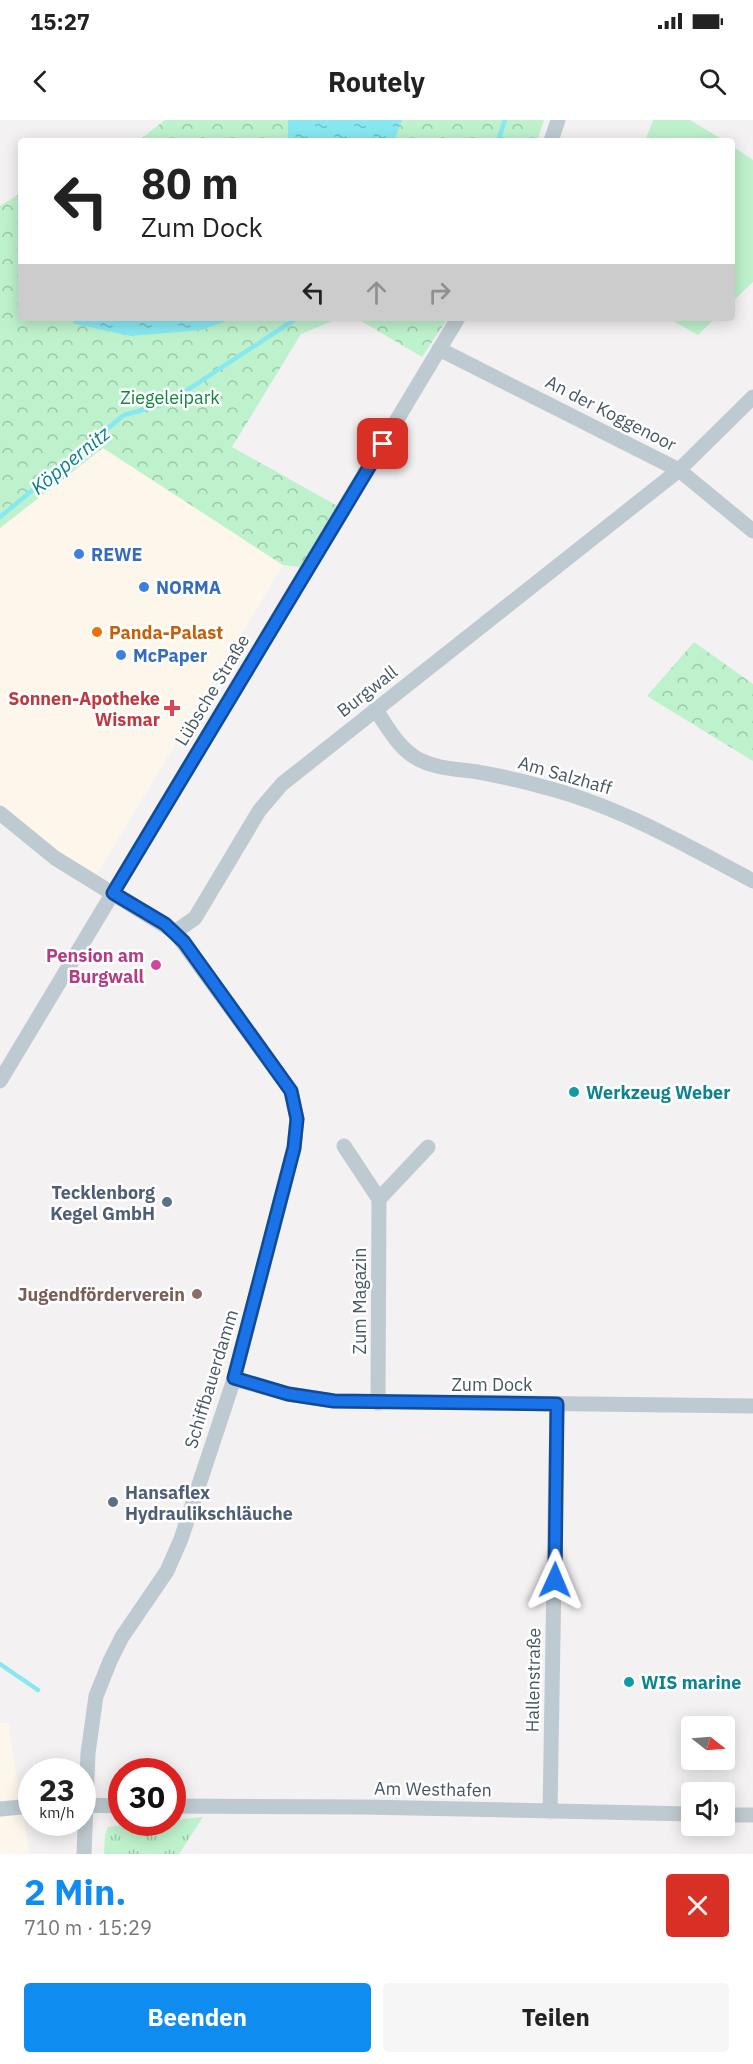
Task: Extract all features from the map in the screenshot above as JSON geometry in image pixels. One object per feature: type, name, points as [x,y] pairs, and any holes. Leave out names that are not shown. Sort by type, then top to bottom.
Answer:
[{"type":"street","points":[[552,138],[558,120]]},
{"type":"street","name":"Lübsche Straße","points":[[0,1081],[456,321]]},
{"type":"street","name":"An der Koggenoor","points":[[440,349],[679,470],[753,531]]},
{"type":"street","name":"Burgwall","points":[[175,932],[195,918],[259,811],[282,784],[679,470],[753,397]]},
{"type":"street","name":"Am Salzhaff","points":[[375,709],[403,748],[417,759],[435,766],[479,772],[540,785],[602,804],[660,831],[753,881]]},
{"type":"street","points":[[0,813],[55,858],[175,932]]},
{"type":"street","name":"Schiffbauerdamm","points":[[88,1758],[96,1695],[114,1653],[167,1571],[181,1539],[234,1378],[291,1158],[297,1119],[291,1091],[175,932]]},
{"type":"street","points":[[344,1146],[380,1199],[429,1147]]},
{"type":"street","name":"Zum Magazin","points":[[378,1403],[380,1199]]},
{"type":"street","name":"Zum Dock","points":[[234,1378],[288,1394],[334,1401],[753,1406]]},
{"type":"street","name":"Hallenstraße","points":[[550,1812],[557,1404]]},
{"type":"street","name":"Am Westhafen","points":[[186,1806],[364,1807],[681,1814]]},
{"type":"street","points":[[0,1809],[18,1807]]},
{"type":"street","points":[[735,1815],[753,1815]]},
{"type":"street","name":"Schiffbauerdamm","points":[[84,1836],[84,1854]]},
{"type":"shaded area","points":[[103,447],[283,565],[93,881],[0,813],[0,528]]},
{"type":"shaded area","points":[[0,1723],[10,1723],[10,1737],[18,1784],[18,1836],[27,1836],[30,1854],[0,1854]]},
{"type":"green space","points":[[165,120],[544,120],[538,138],[142,138]]},
{"type":"green space","points":[[653,120],[690,120],[720,138],[646,138]]},
{"type":"green space","points":[[735,148],[753,160],[753,282],[735,299]]},
{"type":"green space","name":"Ziegeleipark","points":[[18,195],[18,321],[333,321],[301,334],[232,447],[343,509],[308,568],[283,565],[103,448],[0,528],[0,206]]},
{"type":"green space","points":[[361,321],[446,321],[422,357]]},
{"type":"green space","points":[[673,321],[712,321],[698,335]]},
{"type":"green space","points":[[694,642],[753,684],[753,761],[647,696]]},
{"type":"green space","points":[[203,1817],[179,1854],[104,1854],[108,1827],[108,1836],[186,1836],[186,1819]]},
{"type":"water","points":[[288,120],[402,120],[395,138],[288,138]]},
{"type":"water","points":[[72,321],[226,321],[202,330],[131,336],[75,324]]},
{"type":"waterway","name":"Köppernitz","points":[[499,138],[505,120]]},
{"type":"waterway","name":"Köppernitz","points":[[0,517],[124,415],[172,400],[292,321]]},
{"type":"waterway","name":"Köppernitz","points":[[0,1664],[38,1690]]},
{"type":"place","name":"REWE","points":[[79,554]]},
{"type":"place","name":"NORMA","points":[[144,587]]},
{"type":"place","name":"Panda-Palast","points":[[97,632]]},
{"type":"place","name":"McPaper","points":[[121,655]]},
{"type":"place","name":"Sonnen-Apotheke Wismar","points":[[172,708]]},
{"type":"place","name":"Pension am Burgwall","points":[[156,965]]},
{"type":"place","name":"Werkzeug Weber","points":[[574,1092]]},
{"type":"place","name":"Tecklenborg Kegel GmbH","points":[[167,1202]]},
{"type":"place","name":"Jugendförderverein","points":[[197,1294]]},
{"type":"place","name":"Hansaflex Hydraulikschläuche","points":[[113,1502]]},
{"type":"place","name":"WIS marine","points":[[629,1682]]},
{"type":"route","points":[[383,444],[113,893],[165,924],[184,942],[291,1091],[297,1119],[294,1148],[234,1378],[288,1394],[334,1401],[557,1404],[555,1580]]}]
